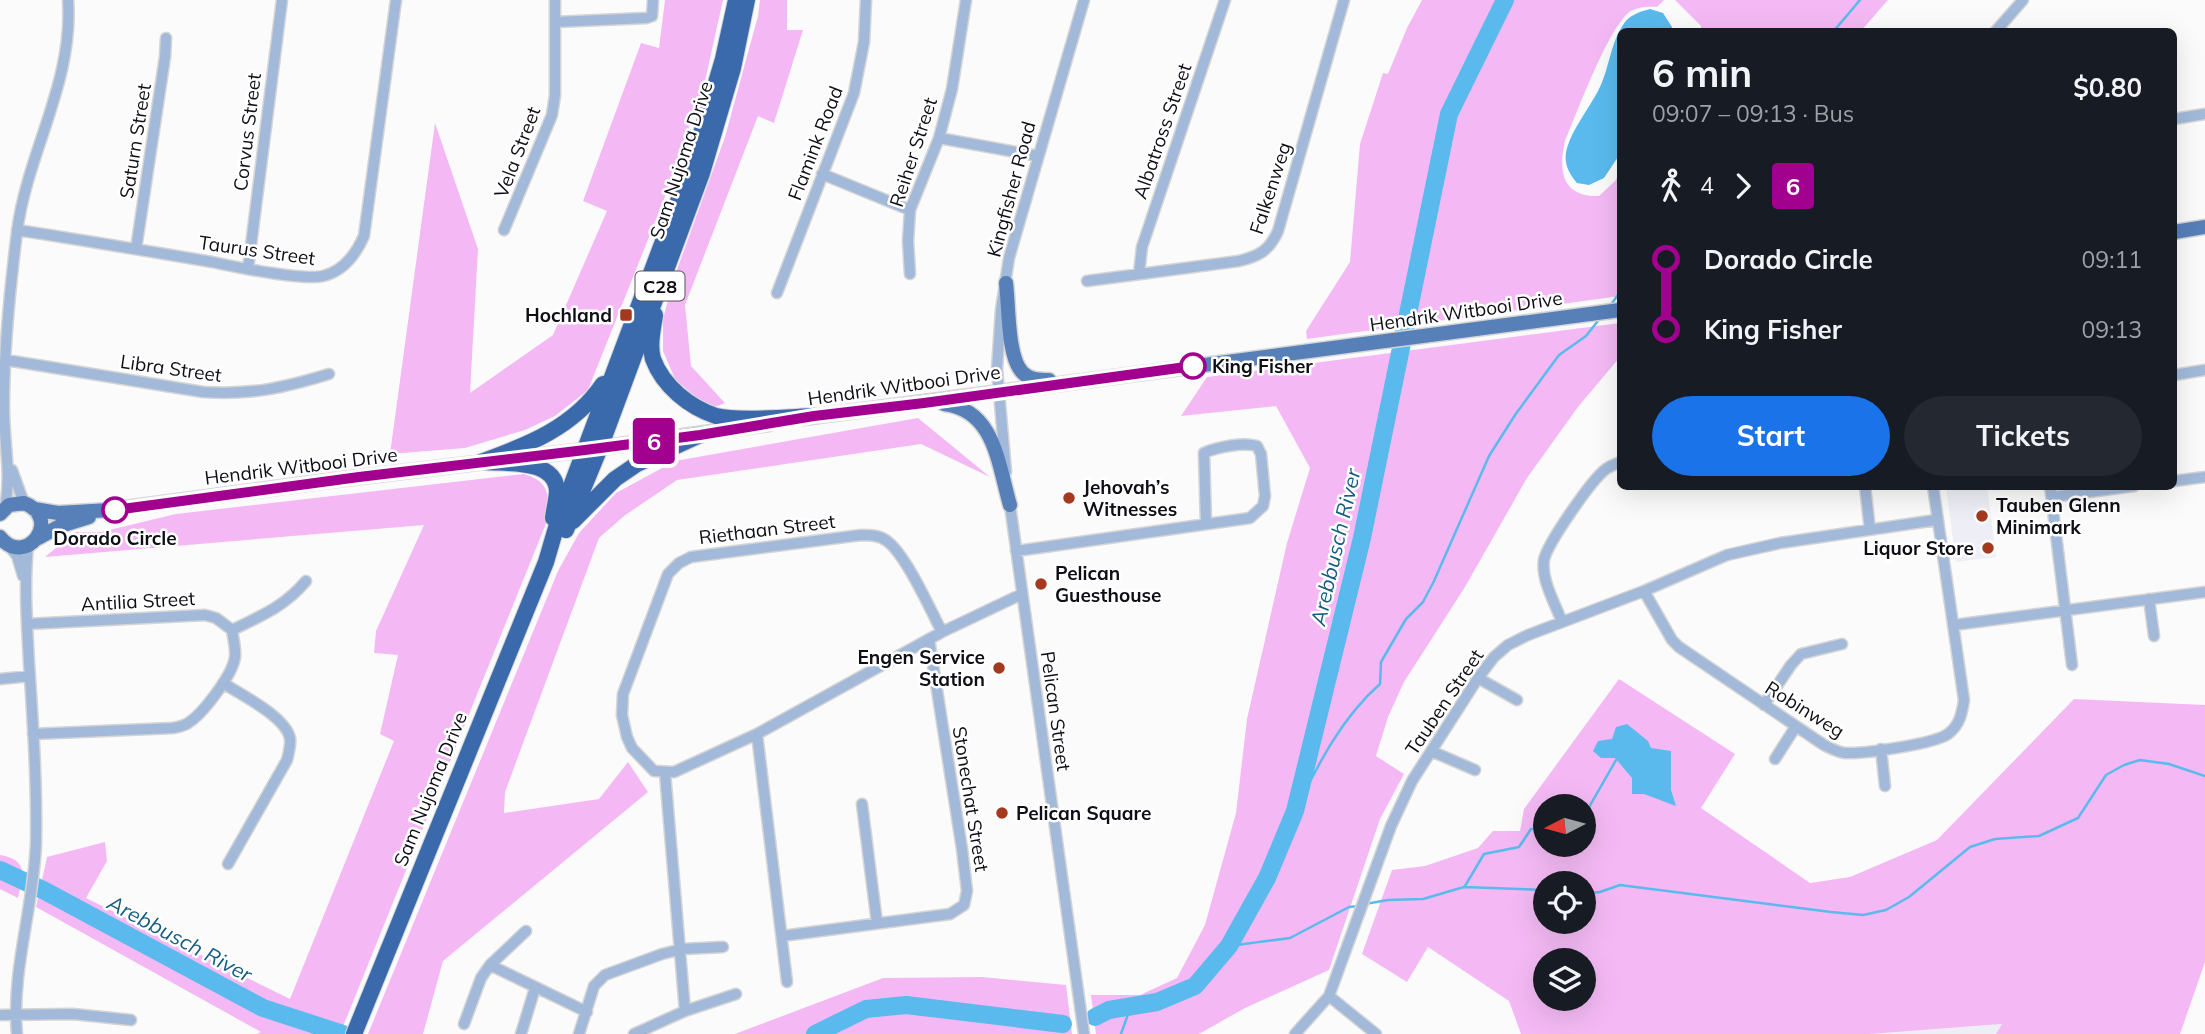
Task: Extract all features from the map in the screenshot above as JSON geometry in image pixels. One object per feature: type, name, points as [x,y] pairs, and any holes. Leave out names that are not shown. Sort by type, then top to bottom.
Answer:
[{"type":"highway","name":"Sam Nujoma Drive","points":[[546,562],[568,526],[617,363],[692,164],[723,59],[736,0]]},
{"type":"highway","name":"Sam Nujoma Drive","points":[[354,1034],[546,562],[558,521],[593,449],[658,292],[702,173],[733,68],[747,0]]},
{"type":"highway","points":[[658,292],[651,345],[653,359],[681,399],[720,417],[814,416]]},
{"type":"highway","points":[[481,462],[529,444],[570,418],[591,400],[617,363]]},
{"type":"highway","points":[[568,526],[615,480],[637,464],[700,435]]},
{"type":"highway","points":[[481,462],[533,466],[552,477],[557,491],[546,562]]},
{"type":"main road","points":[[2177,232],[2205,228]]},
{"type":"main road","points":[[1006,283],[1014,355],[1022,372],[1032,379],[1041,380],[1099,378]]},
{"type":"main road","name":"Hendrik Witbooi Drive","points":[[29,506],[58,513],[110,510],[700,435],[814,416],[1615,311]]},
{"type":"main road","points":[[924,403],[960,407],[980,420],[990,437],[1010,505]]},
{"type":"main road","points":[[2,511],[14,503],[29,506],[41,519],[33,542],[3,541]]},
{"type":"main road","name":"Hendrik Witbooi Drive","points":[[33,542],[61,526],[110,510]]},
{"type":"street","points":[[2,511],[9,461],[4,405],[17,230],[40,140],[61,82],[69,32],[68,0]]},
{"type":"street","name":"Corvus Street","points":[[247,269],[282,0]]},
{"type":"street","name":"Taurus Street","points":[[17,230],[247,269],[312,277],[325,276],[339,269],[353,257],[364,236],[396,0]]},
{"type":"street","name":"Vela Street","points":[[504,230],[552,115],[555,95],[555,0]]},
{"type":"street","points":[[555,22],[646,18],[652,16],[653,0]]},
{"type":"street","name":"Flamink Road","points":[[777,293],[854,93],[861,64],[866,0]]},
{"type":"street","name":"Reiher Street","points":[[909,274],[910,210],[939,138],[952,89],[965,0]]},
{"type":"street","name":"Kingfisher Road","points":[[998,392],[998,343],[1015,232],[1084,0]]},
{"type":"street","name":"Albatross Street","points":[[1139,274],[1142,247],[1225,0]]},
{"type":"street","name":"Falkenweg","points":[[1087,281],[1239,261],[1267,250],[1278,231],[1344,0]]},
{"type":"street","points":[[1999,28],[2024,0]]},
{"type":"street","name":"Saturn Street","points":[[136,249],[166,38]]},
{"type":"street","points":[[2177,119],[2205,114]]},
{"type":"street","points":[[939,138],[1038,156]]},
{"type":"street","points":[[822,174],[910,210]]},
{"type":"street","name":"Libra Street","points":[[6,360],[230,394],[282,388],[329,374]]},
{"type":"street","points":[[2177,375],[2205,370]]},
{"type":"street","name":"Pelican Street","points":[[998,392],[1021,594],[1084,1034]]},
{"type":"street","points":[[1016,551],[1250,518],[1263,506],[1266,483],[1257,446],[1234,446],[1204,453],[1206,524]]},
{"type":"street","points":[[9,461],[29,506]]},
{"type":"street","points":[[1562,622],[1545,577],[1544,559],[1552,540],[1592,483],[1606,469],[1617,464]]},
{"type":"street","points":[[2177,481],[2205,477]]},
{"type":"street","points":[[1865,490],[1870,530]]},
{"type":"street","name":"Robinweg","points":[[1644,591],[1665,630],[1679,647],[1824,745],[1844,752],[1881,749],[1937,739],[1956,725],[1962,714],[1964,700],[1933,490]]},
{"type":"street","points":[[2072,665],[2051,492],[2079,490]]},
{"type":"street","name":"Tauben Street","points":[[1295,1034],[1329,996],[1391,825],[1412,781],[1478,678],[1494,657],[1508,645],[1644,591],[1708,562],[1752,548],[1936,520]]},
{"type":"street","name":"Riethaan Street","points":[[665,773],[654,771],[632,748],[622,715],[623,694],[668,574],[679,563],[691,557],[861,535],[876,536],[887,540],[898,551],[942,632]]},
{"type":"street","points":[[3,541],[17,556],[25,582]]},
{"type":"street","points":[[17,1034],[16,1014],[34,863],[33,734],[25,582],[33,542]]},
{"type":"street","points":[[33,734],[173,728],[186,724],[196,717],[223,683],[235,659],[232,629],[270,612],[292,598],[306,582]]},
{"type":"street","points":[[1954,625],[2205,592]]},
{"type":"street","points":[[685,1011],[682,950],[665,773],[689,767],[757,734],[942,632],[1021,594]]},
{"type":"street","points":[[2149,599],[2154,636]]},
{"type":"street","name":"Antilia Street","points":[[27,624],[205,615],[216,618],[232,629]]},
{"type":"street","name":"Stonechat Street","points":[[782,936],[950,914],[959,910],[967,899],[962,849],[929,639]]},
{"type":"street","points":[[1764,705],[1801,654],[1842,644]]},
{"type":"street","points":[[0,680],[30,676]]},
{"type":"street","points":[[1478,678],[1517,700]]},
{"type":"street","points":[[223,683],[276,718],[290,737],[287,760],[228,864]]},
{"type":"street","points":[[1775,759],[1797,726]]},
{"type":"street","points":[[757,734],[787,982]]},
{"type":"street","points":[[1881,749],[1885,786]]},
{"type":"street","points":[[1431,751],[1475,770]]},
{"type":"street","points":[[862,804],[877,923]]},
{"type":"street","points":[[464,1024],[481,978],[490,965],[526,931]]},
{"type":"street","points":[[579,1034],[598,979],[639,961],[682,950],[723,947]]},
{"type":"street","points":[[490,965],[587,1012]]},
{"type":"street","points":[[521,1034],[535,988]]},
{"type":"street","points":[[634,1034],[685,1011],[736,994]]},
{"type":"street","points":[[1329,996],[1376,1034]]},
{"type":"street","points":[[0,1015],[73,1014],[131,1020]]},
{"type":"shaded area","points":[[665,0],[723,0],[705,81],[663,202],[588,390],[555,416],[525,430],[465,448],[390,454],[435,123],[478,249],[470,393],[553,335],[607,211],[583,201],[641,43],[659,48]]},
{"type":"shaded area","points":[[760,0],[787,0],[787,30],[803,30],[774,123],[758,116],[685,305],[691,366],[725,403],[715,407],[694,396],[675,379],[663,351],[663,319],[674,278],[725,137]]},
{"type":"shaded area","points":[[1422,0],[1664,0],[1657,7],[1631,11],[1613,33],[1585,92],[1563,152],[1563,172],[1570,187],[1577,192],[1599,196],[1617,177],[1617,296],[1307,339],[1306,331],[1350,262],[1360,144],[1383,73],[1388,74]]},
{"type":"shaded area","points":[[1675,0],[1888,0],[1864,28],[1701,26]]},
{"type":"shaded area","points":[[1617,323],[1617,361],[1578,407],[1527,478],[1465,587],[1404,682],[1388,717],[1376,756],[1404,774],[1380,819],[1329,970],[1245,1008],[1199,1034],[1096,1034],[1091,995],[1140,995],[1177,978],[1205,925],[1236,813],[1247,719],[1287,543],[1310,468],[1276,406],[1181,416],[1207,377]]},
{"type":"shaded area","points":[[918,418],[990,477],[921,444],[677,480],[624,516],[599,538],[505,792],[504,813],[599,799],[628,762],[648,792],[443,961],[423,1034],[368,1034],[558,571],[579,533],[616,493],[675,461]]},
{"type":"shaded area","points":[[524,474],[544,486],[548,497],[547,521],[340,1034],[257,1034],[261,1032],[36,907],[47,857],[105,842],[107,861],[86,898],[290,999],[394,741],[380,734],[398,655],[374,653],[376,631],[424,525],[45,557],[75,532],[101,532],[176,514]]},
{"type":"shaded area","points":[[1946,490],[1987,490],[1996,557],[1956,562]]},
{"type":"shaded area","points":[[1619,679],[1735,754],[1701,808],[1810,883],[1850,877],[1937,840],[2074,699],[2205,705],[2205,962],[2180,1034],[1996,1034],[2002,1024],[1870,1034],[1521,1034],[1509,1001],[1428,947],[1407,982],[1362,954],[1392,870],[1425,866],[1478,848],[1493,831],[1520,831],[1524,809],[1533,797],[1533,858],[1596,858],[1596,794],[1535,794]]},
{"type":"shaded area","points":[[0,855],[9,857],[20,865],[22,876],[18,898],[0,889]]},
{"type":"shaded area","points":[[982,977],[1066,985],[1072,1034],[735,1034],[883,978]]},
{"type":"shaded area","points":[[2004,1024],[1996,1034],[1870,1034]]},
{"type":"water","points":[[1650,9],[1663,13],[1672,28],[1622,28],[1631,16]]},
{"type":"water","points":[[1617,37],[1617,158],[1604,178],[1589,185],[1577,183],[1569,171],[1566,153],[1577,126],[1602,83]]},
{"type":"water","points":[[1627,724],[1648,741],[1651,748],[1671,751],[1671,790],[1676,806],[1644,794],[1632,794],[1632,778],[1615,758],[1601,758],[1593,751],[1598,741],[1612,739],[1616,727]]},
{"type":"waterway","name":"Arebbusch River","points":[[1095,1017],[1109,1010],[1157,1002],[1195,986],[1229,946],[1267,878],[1295,811],[1362,538],[1449,114],[1505,0]]},
{"type":"waterway","points":[[1836,28],[1860,0]]},
{"type":"waterway","points":[[1610,306],[1617,296]]},
{"type":"waterway","points":[[1295,811],[1342,727],[1380,684],[1381,662],[1406,619],[1423,602],[1489,456],[1559,355],[1586,336],[1601,317]]},
{"type":"waterway","points":[[1596,795],[1616,760]]},
{"type":"waterway","points":[[1596,892],[1620,885],[1863,915],[1886,910],[1909,897],[1970,847],[1995,839],[2039,836],[2078,818],[2106,775],[2124,765],[2140,760],[2169,764],[2205,776]]},
{"type":"waterway","points":[[1465,886],[1484,854],[1519,847],[1533,829]]},
{"type":"waterway","name":"Arebbusch River","points":[[0,870],[45,891],[263,1008],[343,1034]]},
{"type":"waterway","points":[[1365,904],[1423,899],[1464,887],[1533,890]]},
{"type":"waterway","points":[[1229,946],[1290,938],[1349,907],[1359,906]]},
{"type":"waterway","name":"Arebbusch River","points":[[815,1034],[866,1009],[906,1005],[1063,1024]]},
{"type":"waterway","points":[[1121,1034],[1131,1006]]},
{"type":"bus line","name":"6","points":[[115,510],[700,435],[814,416],[1193,366]]},
{"type":"place","name":"Hochland","points":[[626,315]]},
{"type":"place","name":"King Fisher","points":[[1193,366]]},
{"type":"place","name":"Jehovah’s Witnesses","points":[[1069,498]]},
{"type":"place","name":"Dorado Circle","points":[[115,510]]},
{"type":"place","name":"Tauben Glenn Minimark","points":[[1982,516]]},
{"type":"place","name":"Liquor Store","points":[[1988,548]]},
{"type":"place","name":"Pelican Guesthouse","points":[[1041,584]]},
{"type":"place","name":"Engen Service Station","points":[[999,668]]},
{"type":"place","name":"Pelican Square","points":[[1002,813]]}]
